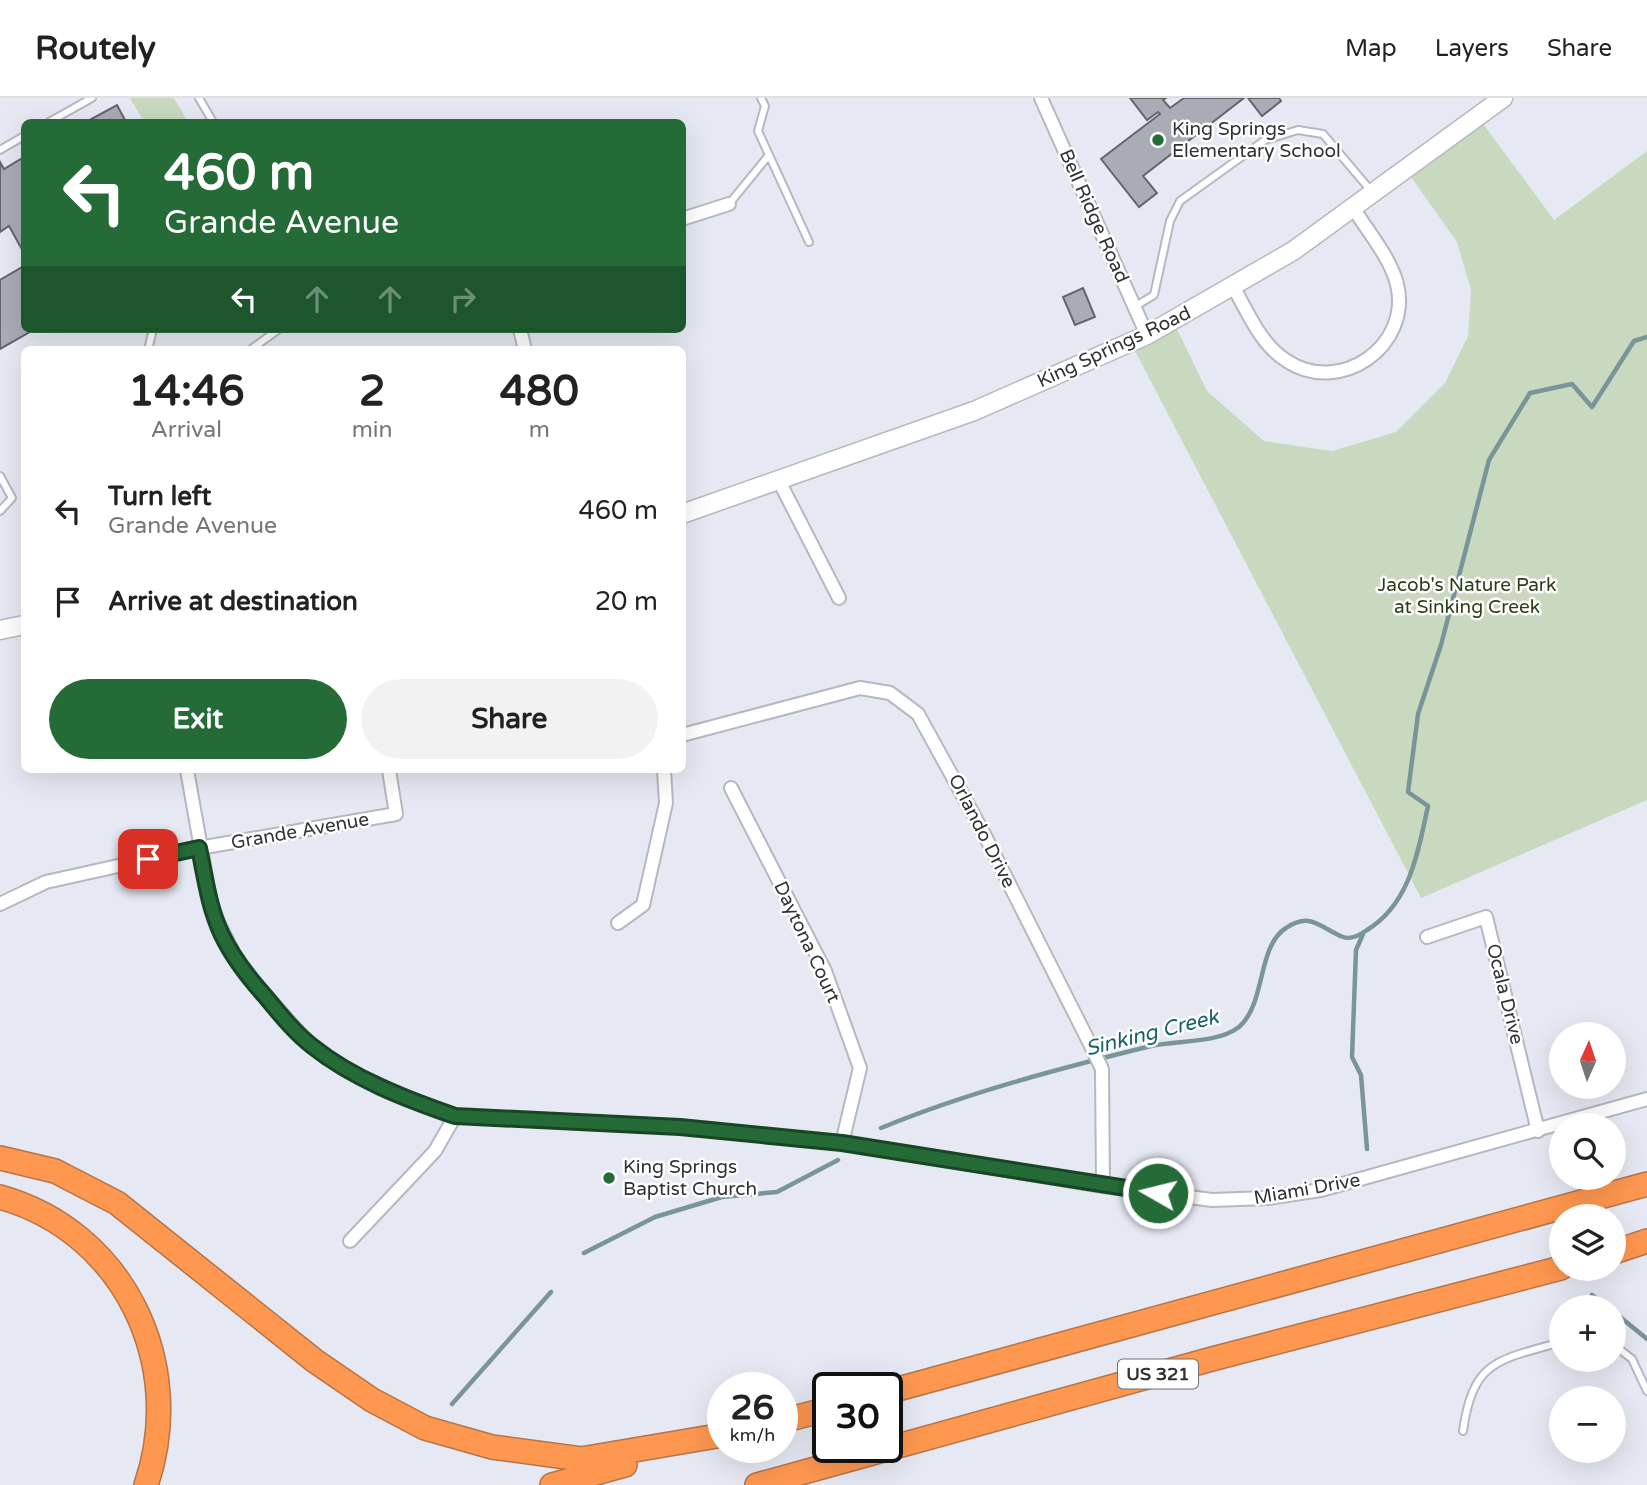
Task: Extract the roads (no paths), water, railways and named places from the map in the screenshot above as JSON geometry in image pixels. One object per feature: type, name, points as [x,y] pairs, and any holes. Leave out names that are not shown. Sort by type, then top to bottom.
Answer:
[{"type":"highway","points":[[0,1158],[55,1171],[117,1203],[315,1362],[372,1400],[425,1428],[492,1447],[581,1459],[707,1439]]},
{"type":"highway","points":[[903,1388],[1647,1184]]},
{"type":"highway","points":[[0,1197],[34,1209],[82,1240],[115,1275],[141,1317],[150,1340],[160,1390],[157,1447],[146,1485]]},
{"type":"highway","points":[[1626,1248],[1647,1241]]},
{"type":"highway","name":"US 321","points":[[765,1483],[1212,1359],[1549,1271]]},
{"type":"highway","points":[[552,1485],[707,1441]]},
{"type":"street","name":"Bell Ridge Road","points":[[1041,98],[1147,335]]},
{"type":"street","name":"King Springs Road","points":[[686,513],[974,411],[1147,335],[1234,288],[1354,209],[1503,98]]},
{"type":"street","points":[[686,218],[729,204]]},
{"type":"street","points":[[1234,288],[1271,348],[1287,361],[1321,373],[1359,365],[1385,344],[1395,323],[1399,300],[1391,269],[1354,209]]},
{"type":"street","points":[[778,479],[839,598]]},
{"type":"street","points":[[0,629],[21,626]]},
{"type":"street","name":"Orlando Drive","points":[[686,734],[860,688],[890,693],[918,713],[983,832],[1102,1069],[1103,1186]]},
{"type":"street","name":"Miami Drive","points":[[187,773],[212,910],[222,936],[241,968],[286,1022],[311,1046],[343,1068],[425,1106],[455,1116],[680,1127],[842,1143],[1103,1186],[1212,1200],[1268,1198],[1321,1190],[1647,1099]]},
{"type":"street","name":"Grande Avenue","points":[[0,904],[46,882],[199,848],[396,814],[389,773]]},
{"type":"street","points":[[618,923],[643,905],[666,803],[664,773]]},
{"type":"street","name":"Daytona Court","points":[[731,788],[825,971],[860,1068],[842,1143]]},
{"type":"street","name":"Ocala Drive","points":[[1427,937],[1486,917],[1538,1131]]},
{"type":"street","points":[[350,1241],[435,1151],[455,1116]]},
{"type":"lane","points":[[54,119],[92,98]]},
{"type":"lane","points":[[200,98],[211,119]]},
{"type":"lane","points":[[761,98],[765,106],[758,131],[808,242]]},
{"type":"lane","points":[[1134,307],[1154,295],[1170,221],[1180,201],[1265,140],[1298,130],[1322,134],[1374,194]]},
{"type":"lane","points":[[0,150],[21,138]]},
{"type":"lane","points":[[729,204],[769,155]]},
{"type":"lane","points":[[256,346],[273,333]]},
{"type":"lane","points":[[0,476],[12,498],[0,510]]},
{"type":"lane","points":[[1463,1431],[1469,1394],[1475,1381],[1492,1364],[1549,1346]]},
{"type":"lane","points":[[1626,1354],[1632,1359],[1647,1391]]},
{"type":"waterway","name":"Sinking Creek","points":[[881,1128],[980,1092],[1048,1072],[1151,1046],[1208,1039],[1230,1032],[1248,1017],[1270,948],[1286,928],[1295,923],[1309,921],[1349,938],[1361,934],[1382,919],[1403,891],[1416,859],[1428,806],[1408,792],[1418,714],[1441,645],[1489,460],[1530,393],[1572,384],[1592,407],[1634,341],[1647,337]]},
{"type":"waterway","points":[[1363,934],[1356,950],[1352,1057],[1361,1075],[1367,1149]]},
{"type":"waterway","name":"Sinking Creek","points":[[584,1253],[655,1217],[722,1197],[777,1192],[838,1160]]},
{"type":"waterway","name":"Sinking Creek","points":[[452,1404],[551,1292]]},
{"type":"waterway","points":[[1626,1322],[1647,1339]]},
{"type":"place","name":"King Springs Elementary School","points":[[1158,140]]},
{"type":"place","name":"King Springs Baptist Church","points":[[609,1178]]},
{"type":"park label","name":"Jacob's Nature Park at Sinking Creek","points":[[1467,596]]}]
